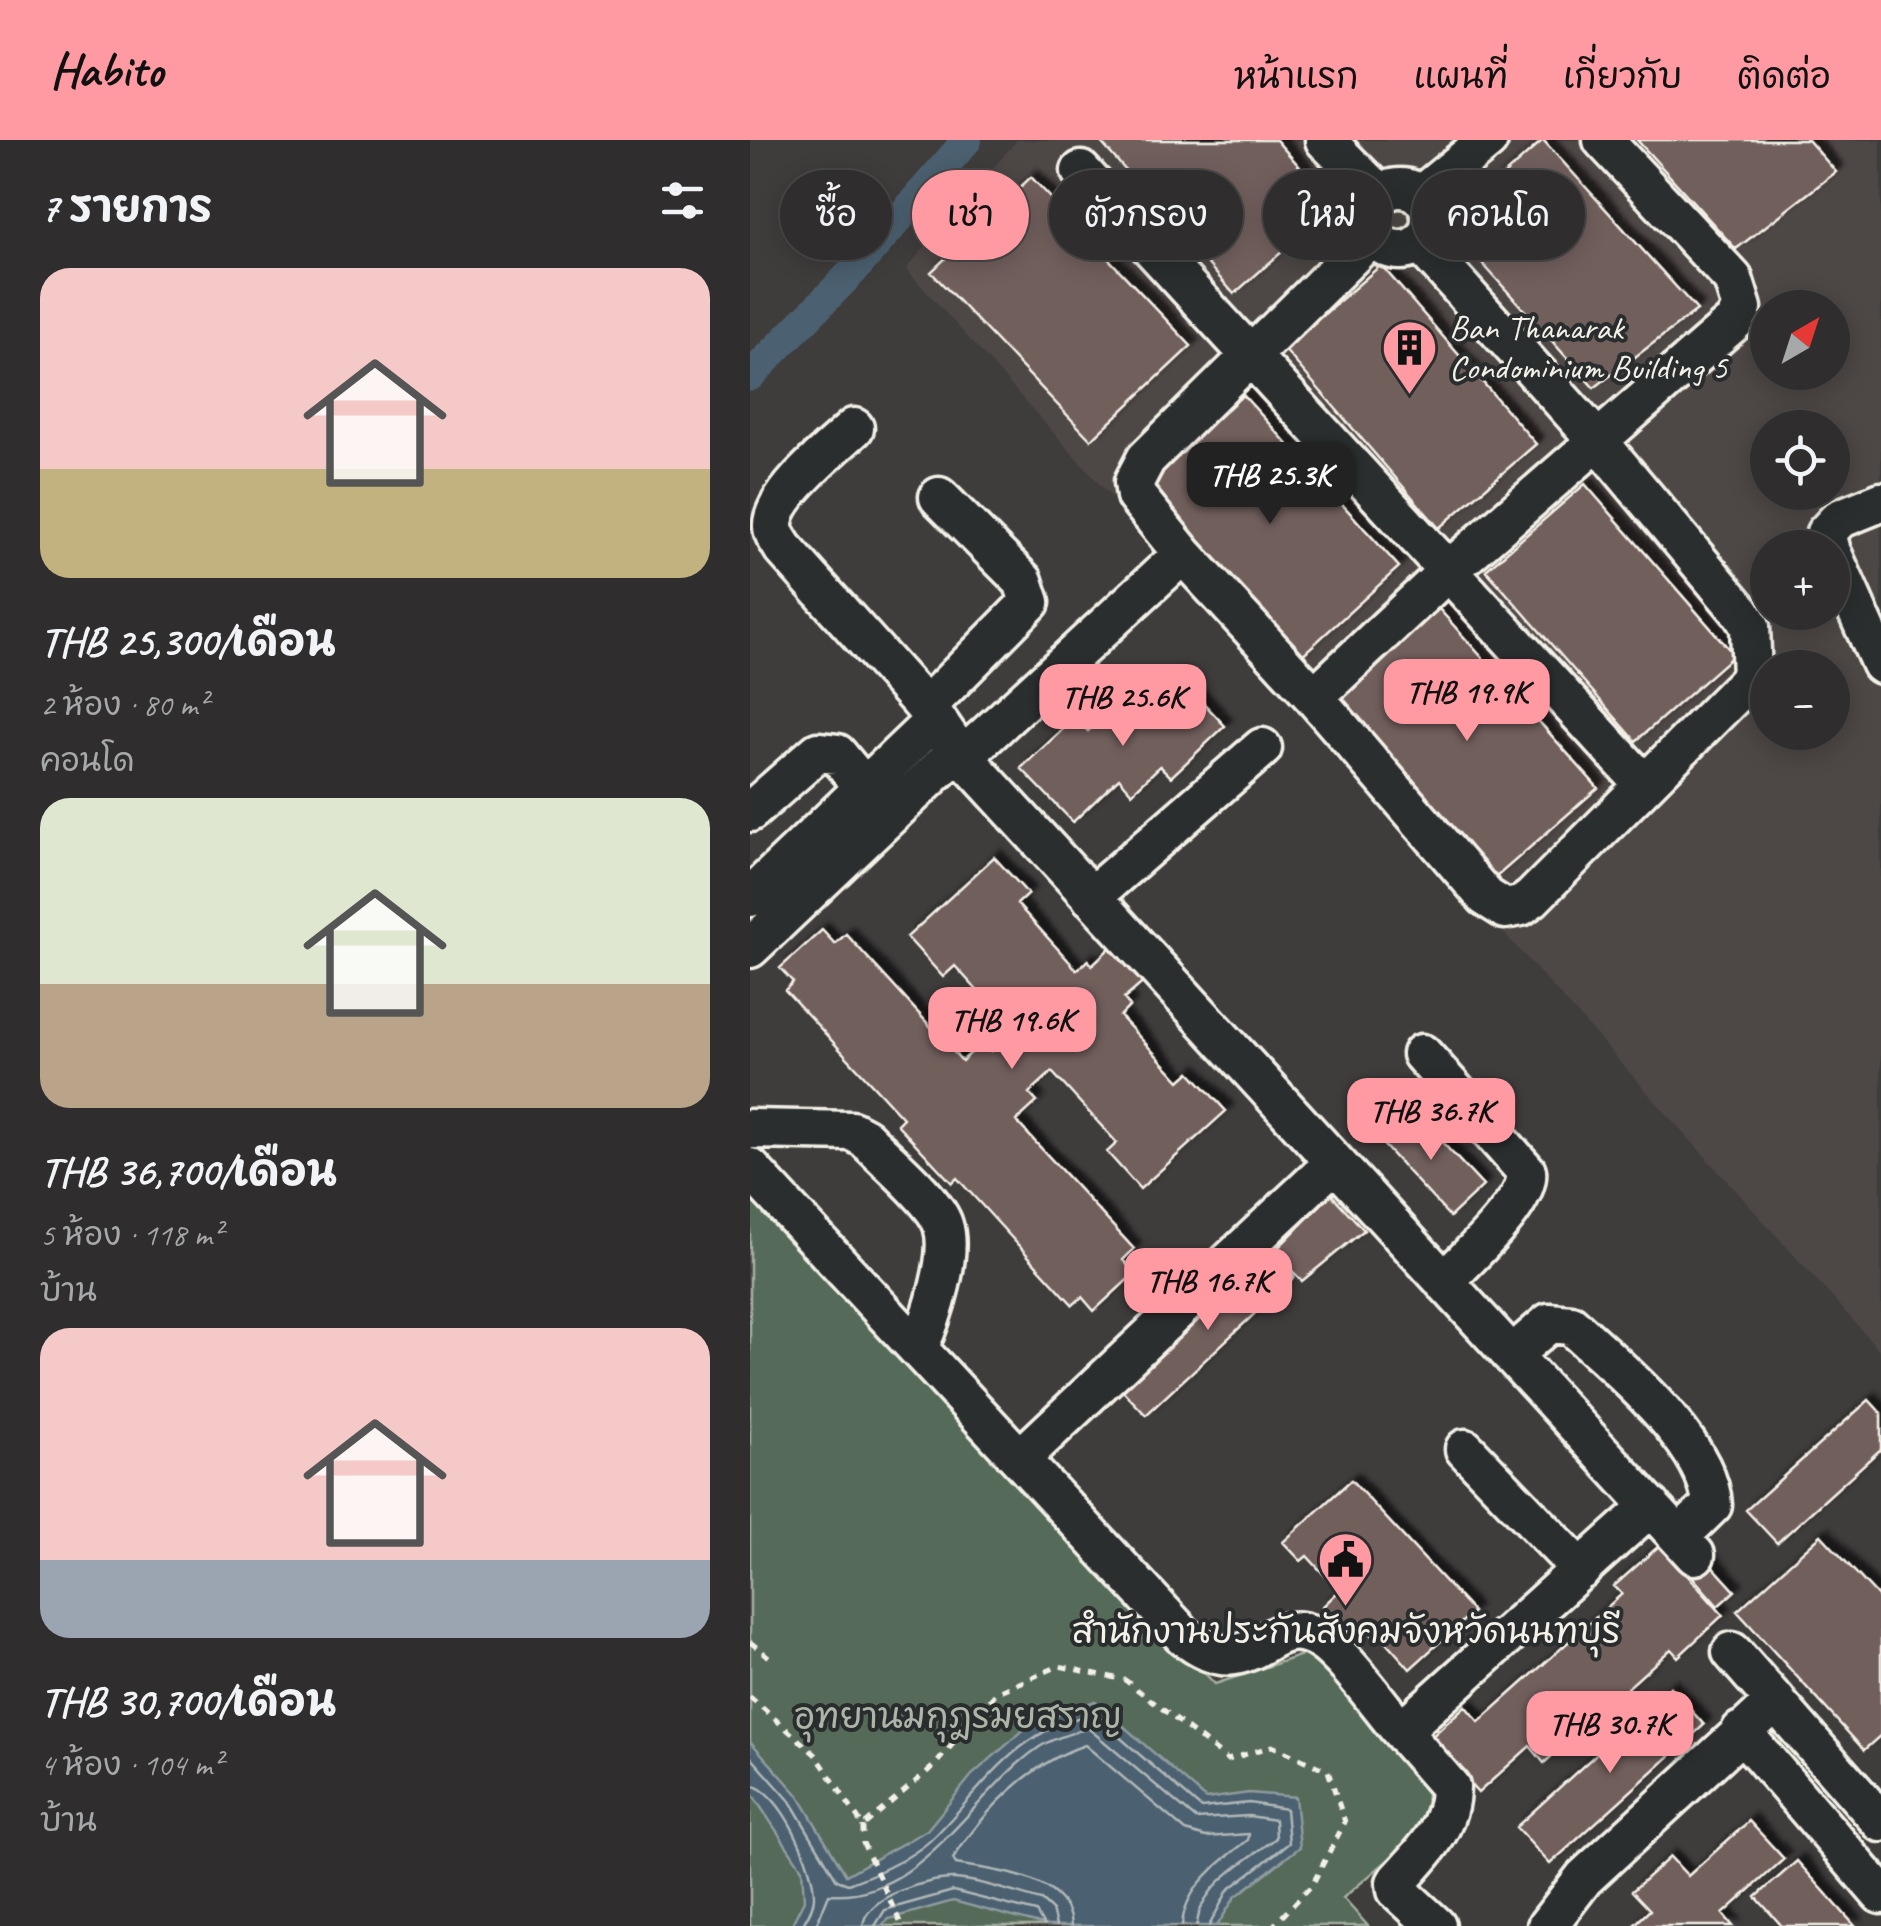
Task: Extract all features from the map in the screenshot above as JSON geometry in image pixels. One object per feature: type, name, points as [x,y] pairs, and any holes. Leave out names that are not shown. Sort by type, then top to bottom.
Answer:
[{"type":"lane","points":[[1452,170],[1488,140]]},
{"type":"lane","points":[[1314,697],[1448,571],[1734,322],[1742,308],[1733,280],[1603,140]]},
{"type":"lane","points":[[1336,144],[1358,170]]},
{"type":"lane","points":[[1164,260],[1644,784]]},
{"type":"lane","points":[[1347,260],[1253,356],[1184,417],[1146,459],[1134,482],[1136,496],[1486,898],[1505,909],[1521,906],[1532,898],[1752,678],[1750,626],[1598,441],[1434,260]]},
{"type":"lane","points":[[854,428],[792,488],[775,516],[772,530],[782,548],[930,714],[960,754],[1687,1546],[1712,1504],[1711,1486],[1702,1463],[1685,1440],[1571,1324],[1549,1323],[1512,1355]]},
{"type":"lane","points":[[750,897],[853,797],[1030,602],[1024,581],[939,497]]},
{"type":"lane","points":[[1828,530],[1881,502]]},
{"type":"lane","points":[[750,948],[1183,554]]},
{"type":"lane","points":[[1850,594],[1881,664]]},
{"type":"lane","points":[[1091,897],[1262,748]]},
{"type":"lane","points":[[750,812],[818,752],[837,754],[868,837]]},
{"type":"lane","points":[[1422,1054],[1526,1171],[1528,1181],[1516,1203],[1444,1282]]},
{"type":"lane","points":[[750,1129],[852,1131],[865,1138],[938,1214],[944,1240],[935,1312],[920,1346]]},
{"type":"lane","points":[[1022,1457],[1334,1164]]},
{"type":"lane","points":[[750,1168],[920,1346],[1184,1636],[1206,1654],[1230,1658],[1293,1632],[1311,1634],[1327,1646],[1450,1787],[1450,1803],[1438,1837],[1396,1884],[1397,1890],[1436,1926]]},
{"type":"lane","points":[[1465,1448],[1581,1570]]},
{"type":"lane","points":[[1402,1730],[1652,1506]]},
{"type":"lane","points":[[1732,1652],[1881,1822]]},
{"type":"lane","points":[[1557,1922],[1584,1878],[1776,1701]]},
{"type":"lane","points":[[1740,1731],[1881,1894]]},
{"type":"path","points":[[750,1642],[774,1661]]},
{"type":"path","points":[[863,1826],[935,1765],[996,1693],[1058,1666],[1126,1680],[1228,1760],[1272,1746],[1328,1771],[1345,1822],[1312,1886],[1273,1926]]},
{"type":"path","points":[[750,1697],[816,1755],[863,1826],[864,1843],[902,1926]]},
{"type":"shaded area","points":[[1017,140],[1881,140],[1881,1352],[906,269],[914,260],[1029,260],[1029,170],[991,170]]},
{"type":"green space","name":"อุทยานมกุฎรมยสราญ","points":[[750,1193],[1215,1684],[1311,1652],[1427,1783],[1426,1828],[1343,1898],[1368,1926],[750,1926]]},
{"type":"water","points":[[1095,1701],[1206,1799],[1249,1793],[1295,1797],[1300,1847],[1235,1897],[1217,1926],[1047,1926],[953,1901],[889,1919],[881,1926],[791,1926],[804,1900],[802,1869],[750,1791],[750,1741],[798,1795],[846,1875],[927,1830],[972,1775],[1028,1726]]},
{"type":"building","points":[[1099,140],[1276,140],[1302,170],[1263,170],[1263,260],[1273,260],[1234,294],[1204,260],[1243,260],[1243,170],[1125,170]]},
{"type":"building","points":[[1543,140],[1570,170],[1509,170]]},
{"type":"building","points":[[1637,140],[1808,140],[1836,172],[1736,249]]},
{"type":"building","points":[[1029,179],[1049,196],[1049,260],[1110,260],[1191,346],[1091,440],[931,272],[944,260],[1029,260]]},
{"type":"building","points":[[1585,186],[1697,310],[1594,388],[1479,260],[1585,260]]},
{"type":"building","name":"Ban Thanarak Condominium Building 5","points":[[1381,265],[1536,444],[1439,528],[1284,349]]},
{"type":"building","points":[[1243,395],[1399,567],[1298,659],[1141,487]]},
{"type":"building","points":[[1585,484],[1734,655],[1636,741],[1486,570]]},
{"type":"building","points":[[1439,609],[1598,788],[1495,878],[1336,699]]},
{"type":"building","points":[[1177,675],[1225,726],[1171,777],[1160,766],[1132,793],[1119,778],[1073,822],[1021,768],[1075,718],[1088,731],[1109,712],[1122,726]]},
{"type":"building","points":[[994,857],[1028,894],[1017,904],[1077,970],[1088,960],[1092,965],[1114,944],[1147,979],[1124,999],[1130,1006],[1120,1016],[1180,1081],[1190,1072],[1226,1111],[1140,1189],[1107,1152],[1117,1143],[1052,1072],[1029,1093],[1037,1102],[1016,1121],[1134,1249],[1123,1260],[1135,1273],[1094,1311],[1082,1297],[1073,1305],[957,1178],[952,1183],[897,1124],[903,1118],[785,990],[793,982],[780,968],[822,930],[835,944],[846,934],[962,1061],[983,1042],[991,1051],[1014,1031],[955,966],[943,977],[907,937]]},
{"type":"building","points":[[1411,1109],[1483,1186],[1450,1217],[1378,1139]]},
{"type":"building","points":[[1331,1194],[1364,1230],[1302,1281],[1274,1252]]},
{"type":"building","points":[[1270,1251],[1294,1277],[1146,1415],[1122,1390]]},
{"type":"building","points":[[1869,1400],[1881,1413],[1881,1449],[1777,1543],[1746,1510]]},
{"type":"building","points":[[1351,1480],[1473,1612],[1410,1669],[1378,1633],[1373,1637],[1359,1621],[1346,1633],[1322,1607],[1339,1591],[1307,1556],[1301,1561],[1283,1542]]},
{"type":"building","points":[[1821,1535],[1881,1600],[1881,1735],[1864,1750],[1737,1611]]},
{"type":"building","points":[[1660,1545],[1723,1615],[1678,1657],[1671,1649],[1544,1763],[1530,1746],[1478,1793],[1429,1739],[1465,1706],[1479,1722],[1622,1594],[1614,1586]]},
{"type":"building","points":[[1707,1560],[1735,1591],[1718,1606],[1690,1574]]},
{"type":"building","points":[[1670,1687],[1704,1725],[1550,1864],[1516,1827]]},
{"type":"building","points":[[1749,1821],[1784,1859],[1723,1914],[1733,1926],[1633,1926],[1650,1910],[1632,1891],[1670,1857],[1688,1876]]},
{"type":"building","points":[[1797,1861],[1855,1926],[1782,1926],[1756,1897]]},
{"type":"waterway","points":[[750,376],[856,268],[967,140]]},
{"type":"place","name":"Ban Thanarak Condominium Building 5","points":[[1410,396]]},
{"type":"place","name":"สำนักงานประกันสังคมจังหวัดนนทบุรี","points":[[1346,1609]]}]
